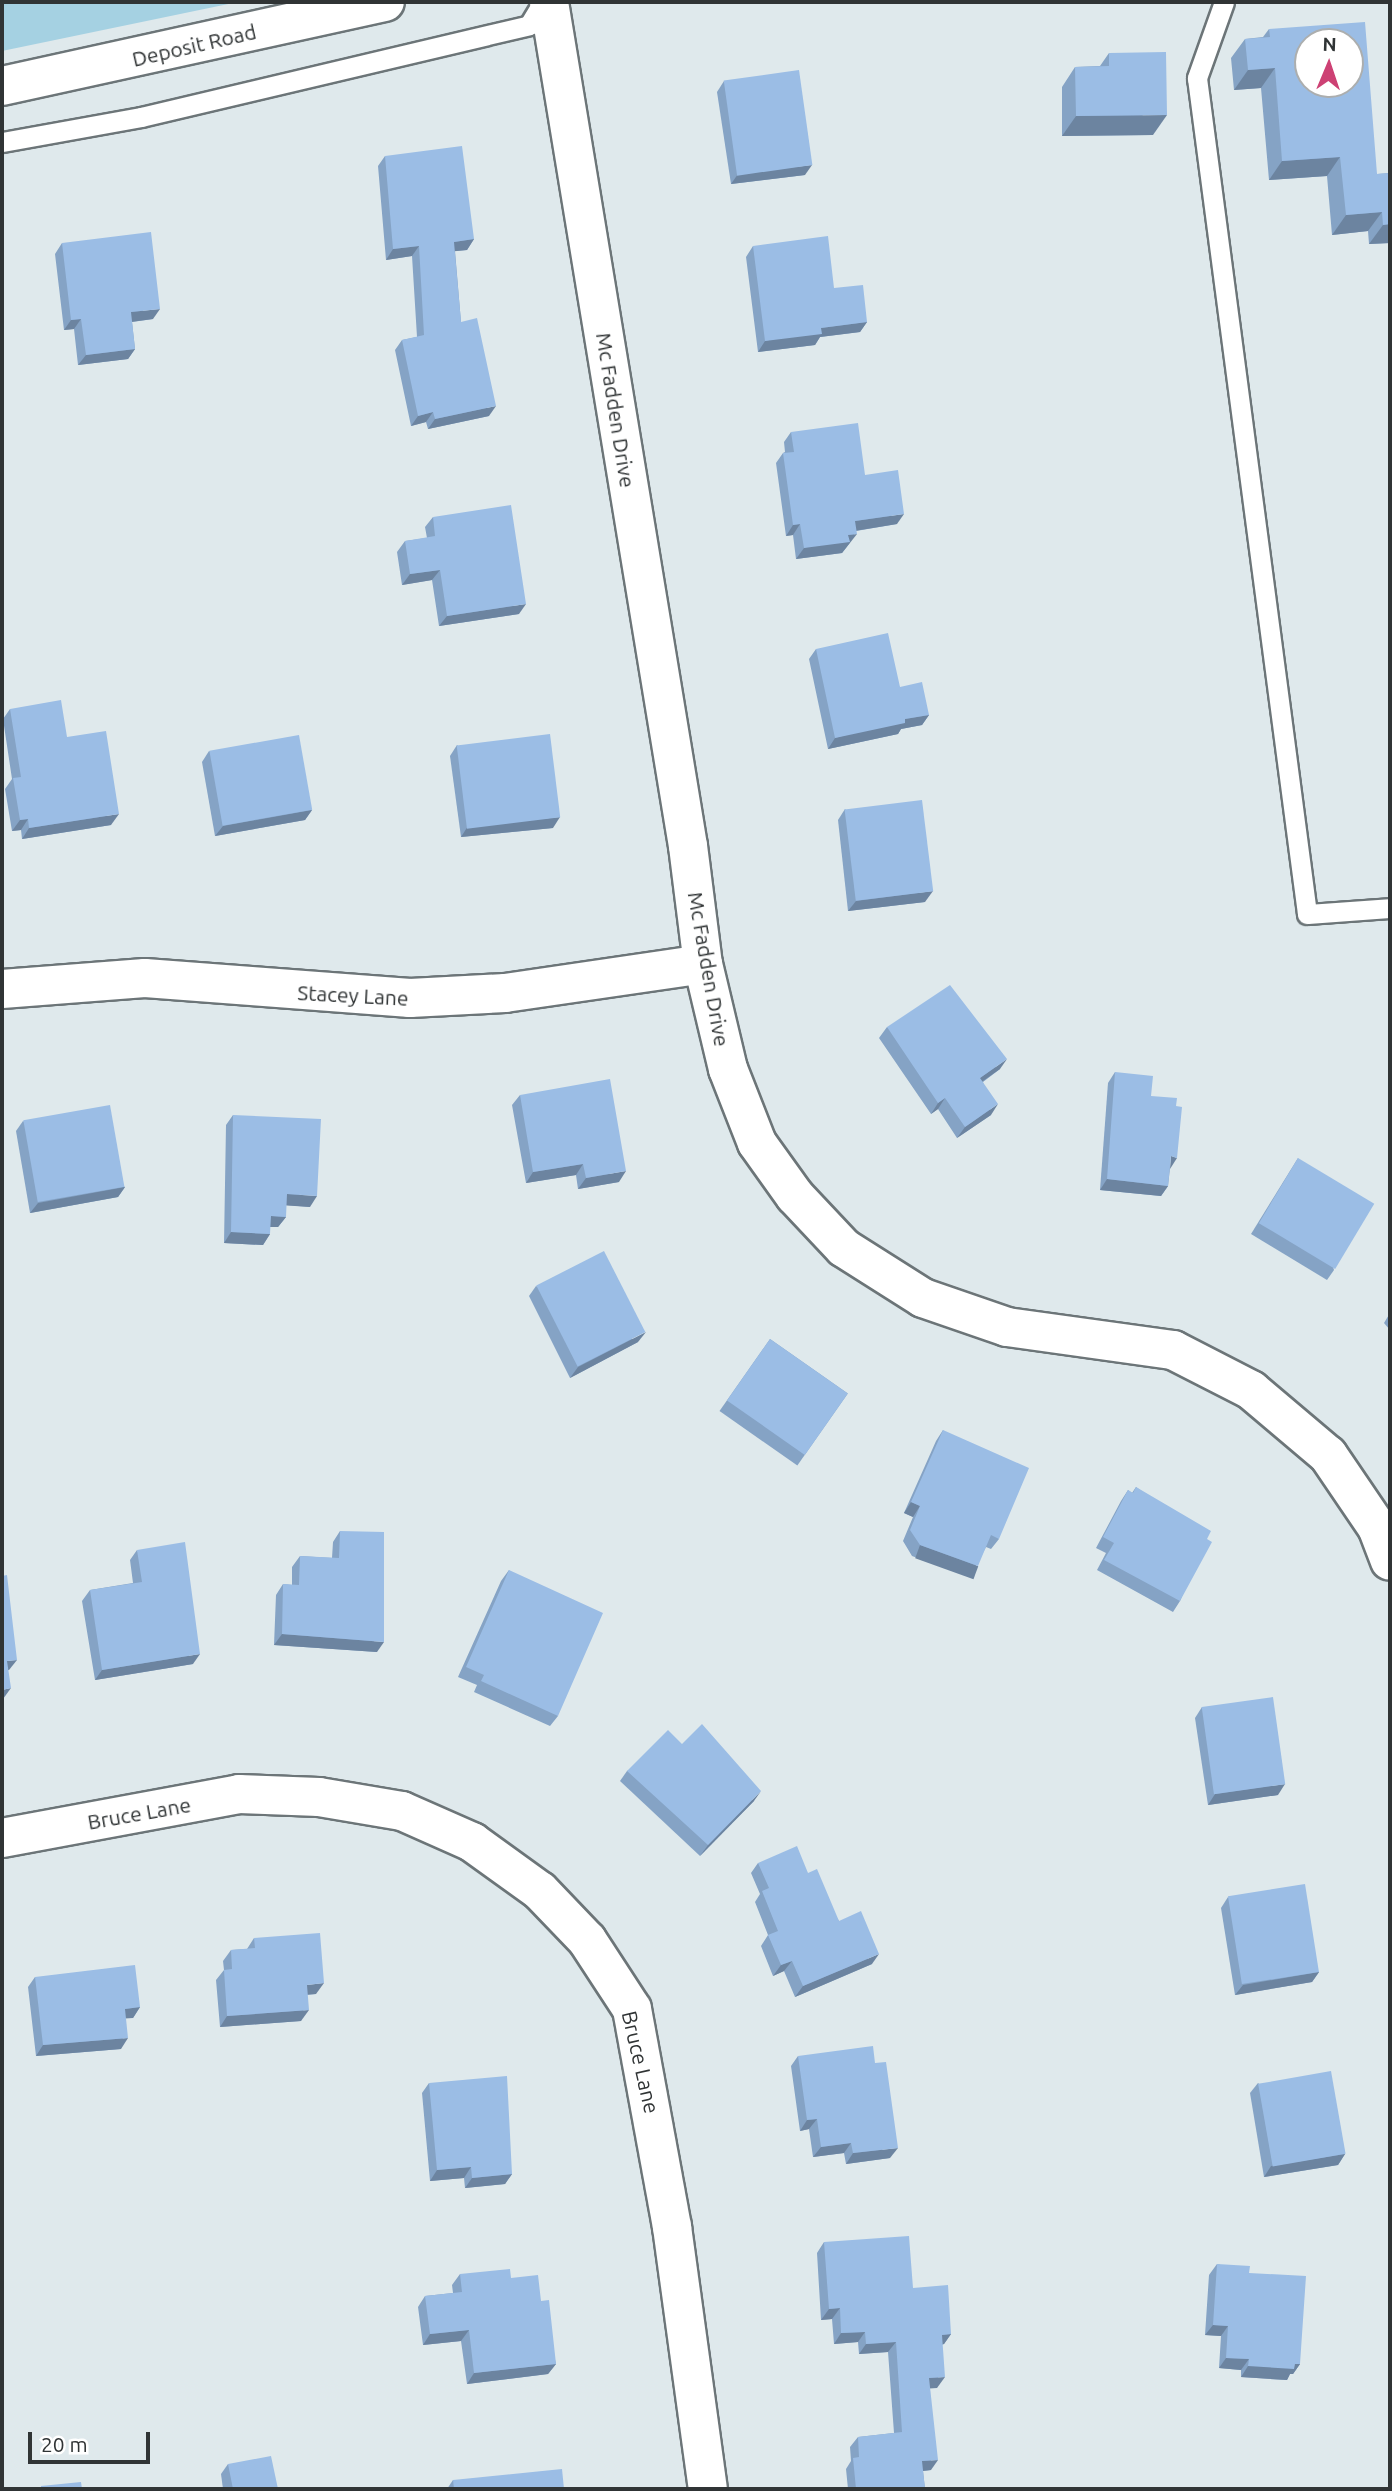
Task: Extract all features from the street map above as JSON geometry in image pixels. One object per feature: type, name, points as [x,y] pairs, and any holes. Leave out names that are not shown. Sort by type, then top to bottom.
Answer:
[{"type":"street","name":"Deposit Road","points":[[2,86],[385,2]]},
{"type":"street","name":"Mc Fadden Drive","points":[[549,2],[686,832],[703,964],[728,1069],[757,1143],[795,1196],[844,1248],[922,1298],[1007,1327],[1173,1350],[1251,1390],[1328,1455],[1377,1527],[1390,1561]]},
{"type":"street","name":"Stacey Lane","points":[[2,989],[145,978],[410,998],[505,993],[703,964]]},
{"type":"street","name":"Bruce Lane","points":[[2,1838],[239,1794],[319,1797],[402,1811],[472,1842],[540,1891],[587,1940],[632,2009],[662,2164],[708,2489]]},
{"type":"lane","points":[[2,142],[141,117],[529,25],[543,2]]},
{"type":"lane","points":[[1231,2],[1224,2],[1197,78],[1307,914],[1390,908]]},
{"type":"shaded area","points":[[2,2],[238,2],[2,51]]},
{"type":"building","points":[[1365,22],[1377,174],[1390,173],[1390,224],[1383,225],[1382,212],[1346,215],[1340,157],[1282,161],[1275,68],[1248,70],[1245,39],[1270,37],[1269,29]]},
{"type":"building","points":[[1166,52],[1167,115],[1076,116],[1075,67],[1109,66],[1109,53]]},
{"type":"building","points":[[799,70],[812,165],[737,176],[724,81]]},
{"type":"building","points":[[462,146],[474,239],[454,242],[461,322],[477,318],[496,406],[435,419],[433,412],[418,416],[402,340],[424,335],[419,246],[393,249],[385,156]]},
{"type":"building","points":[[151,232],[160,309],[131,312],[135,349],[86,355],[81,319],[71,320],[62,243]]},
{"type":"building","points":[[828,236],[834,288],[863,285],[867,322],[821,328],[822,334],[765,341],[753,246]]},
{"type":"building","points":[[858,423],[865,475],[898,470],[904,514],[855,521],[857,534],[848,535],[850,542],[804,548],[800,524],[793,525],[783,453],[794,452],[791,432]]},
{"type":"building","points":[[511,505],[526,604],[447,616],[440,570],[410,574],[405,541],[435,536],[433,517]]},
{"type":"building","points":[[888,633],[900,687],[922,682],[929,715],[835,738],[816,649]]},
{"type":"building","points":[[61,700],[67,737],[106,731],[119,814],[29,828],[28,819],[20,820],[13,778],[21,777],[10,709]]},
{"type":"building","points":[[550,734],[560,817],[467,829],[457,745]]},
{"type":"building","points":[[299,735],[312,810],[223,826],[209,751]]},
{"type":"building","points":[[922,800],[933,891],[856,901],[845,810]]},
{"type":"building","points":[[950,985],[1007,1059],[980,1078],[998,1104],[965,1127],[945,1098],[938,1103],[887,1027]]},
{"type":"building","points":[[1115,1072],[1153,1076],[1151,1096],[1177,1098],[1176,1106],[1182,1107],[1177,1158],[1171,1156],[1168,1186],[1107,1179]]},
{"type":"building","points":[[610,1079],[626,1171],[586,1178],[583,1164],[533,1172],[520,1095]]},
{"type":"building","points":[[110,1105],[124,1187],[38,1202],[23,1120]]},
{"type":"building","points":[[233,1115],[321,1119],[317,1196],[287,1194],[286,1217],[271,1216],[270,1234],[231,1232]]},
{"type":"building","points":[[1298,1158],[1374,1204],[1335,1269],[1259,1223]]},
{"type":"building","points":[[604,1251],[645,1332],[578,1367],[536,1286]]},
{"type":"building","points":[[770,1339],[848,1393],[805,1455],[727,1400]]},
{"type":"building","points":[[943,1430],[1029,1468],[999,1539],[991,1535],[978,1566],[920,1545],[910,1530],[920,1506],[911,1502]]},
{"type":"building","points":[[1136,1487],[1211,1531],[1207,1539],[1212,1542],[1180,1601],[1104,1560],[1114,1543],[1103,1537],[1128,1490],[1133,1493]]},
{"type":"building","points":[[340,1531],[384,1532],[384,1642],[282,1634],[283,1584],[299,1585],[300,1556],[339,1558]]},
{"type":"building","points":[[185,1542],[200,1654],[102,1670],[90,1590],[142,1582],[137,1550]]},
{"type":"building","points":[[509,1570],[603,1613],[558,1716],[481,1681],[484,1675],[466,1667]]},
{"type":"building","points":[[7,1575],[17,1660],[7,1661],[11,1688],[2,1690],[2,1576]]},
{"type":"building","points":[[1273,1697],[1285,1784],[1214,1794],[1202,1707]]},
{"type":"building","points":[[702,1724],[761,1791],[708,1845],[627,1771],[668,1730],[682,1744]]},
{"type":"building","points":[[797,1846],[808,1873],[817,1869],[839,1921],[861,1911],[879,1954],[803,1986],[792,1961],[781,1965],[768,1935],[778,1931],[762,1891],[769,1888],[758,1863]]},
{"type":"building","points":[[1305,1884],[1319,1972],[1242,1984],[1228,1896]]},
{"type":"building","points":[[320,1933],[324,1983],[307,1985],[309,2010],[227,2016],[224,1970],[232,1969],[231,1950],[255,1948],[254,1938]]},
{"type":"building","points":[[135,1965],[140,2007],[125,2009],[128,2038],[43,2045],[35,1977]]},
{"type":"building","points":[[873,2046],[875,2063],[886,2062],[898,2148],[853,2153],[851,2143],[821,2147],[817,2119],[807,2120],[798,2056]]},
{"type":"building","points":[[1331,2071],[1346,2154],[1273,2167],[1258,2084]]},
{"type":"building","points":[[507,2076],[512,2174],[472,2178],[471,2167],[437,2170],[429,2083]]},
{"type":"building","points":[[909,2236],[913,2288],[948,2285],[951,2334],[942,2335],[945,2377],[929,2378],[938,2460],[922,2461],[925,2489],[856,2489],[853,2458],[859,2457],[858,2437],[902,2432],[896,2342],[866,2344],[865,2332],[841,2333],[840,2308],[829,2309],[824,2242]]},
{"type":"building","points":[[1217,2264],[1250,2266],[1249,2273],[1306,2276],[1300,2364],[1295,2364],[1294,2369],[1248,2366],[1249,2359],[1226,2358],[1228,2326],[1213,2325]]},
{"type":"building","points":[[510,2269],[511,2278],[538,2275],[541,2301],[549,2300],[556,2364],[474,2373],[469,2330],[430,2334],[425,2296],[462,2292],[460,2274]]},
{"type":"building","points":[[271,2456],[278,2489],[233,2489],[228,2464]]},
{"type":"building","points":[[562,2469],[564,2489],[454,2489],[453,2480]]},
{"type":"building","points":[[81,2482],[82,2489],[41,2489],[41,2486]]}]
